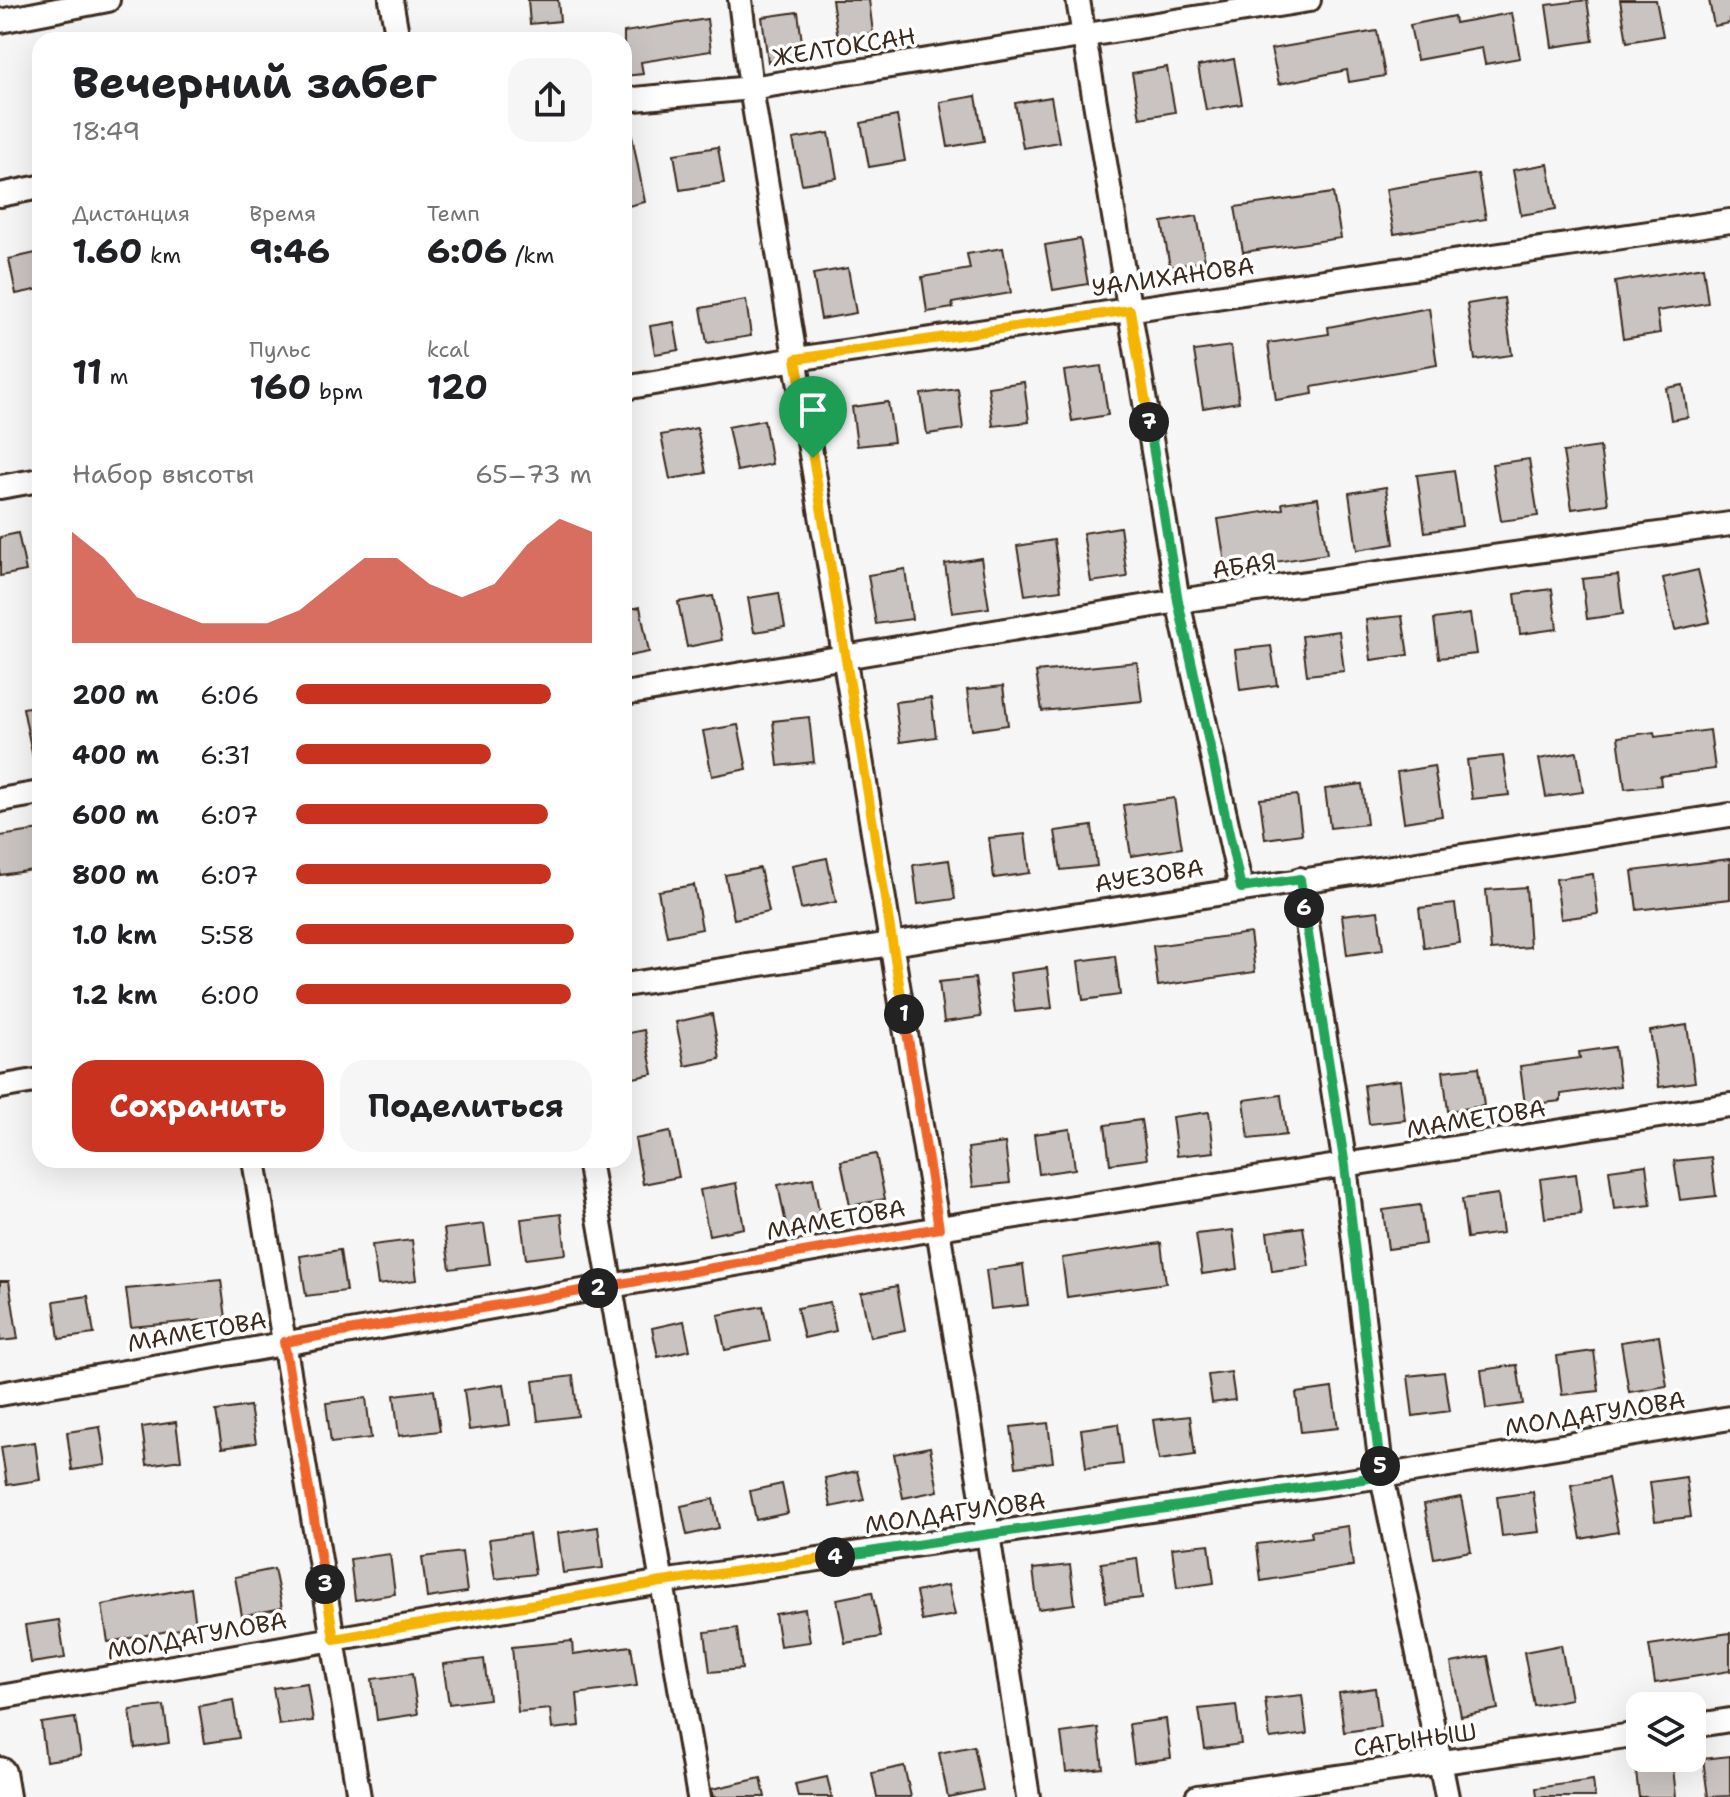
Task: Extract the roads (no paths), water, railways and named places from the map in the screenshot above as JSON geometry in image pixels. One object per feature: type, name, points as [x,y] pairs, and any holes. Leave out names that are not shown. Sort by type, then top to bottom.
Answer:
[{"type":"street","points":[[0,21],[108,0]]},
{"type":"street","points":[[391,0],[397,32]]},
{"type":"street","points":[[740,0],[751,88],[939,1228],[1028,1797]]},
{"type":"street","points":[[1078,0],[1178,601],[1241,888]]},
{"type":"street","name":"ЖЕЛТОКСАН","points":[[632,99],[751,88],[1309,0]]},
{"type":"street","points":[[0,195],[32,189]]},
{"type":"street","name":"УАЛИХАНОВА","points":[[632,387],[796,359],[1730,221]]},
{"type":"street","points":[[0,487],[32,481]]},
{"type":"street","name":"АБАЯ","points":[[632,693],[1178,601],[1730,524]]},
{"type":"street","points":[[0,800],[32,794]]},
{"type":"street","name":"АУЕЗОВА","points":[[632,984],[1730,815]]},
{"type":"street","points":[[1300,879],[1345,1166],[1382,1476],[1447,1797]]},
{"type":"street","points":[[0,1087],[32,1081]]},
{"type":"street","name":"МАМЕТОВА","points":[[0,1394],[939,1228],[1730,1105]]},
{"type":"street","points":[[255,1168],[359,1797]]},
{"type":"street","points":[[590,1168],[699,1797]]},
{"type":"street","name":"МОЛДАГУЛОВА","points":[[0,1697],[662,1582],[1382,1476],[1730,1418]]},
{"type":"street","points":[[1706,1724],[1730,1720]]},
{"type":"street","name":"САГЫНЫШ","points":[[1197,1797],[1626,1736]]},
{"type":"street","points":[[0,1773],[4,1797]]}]
